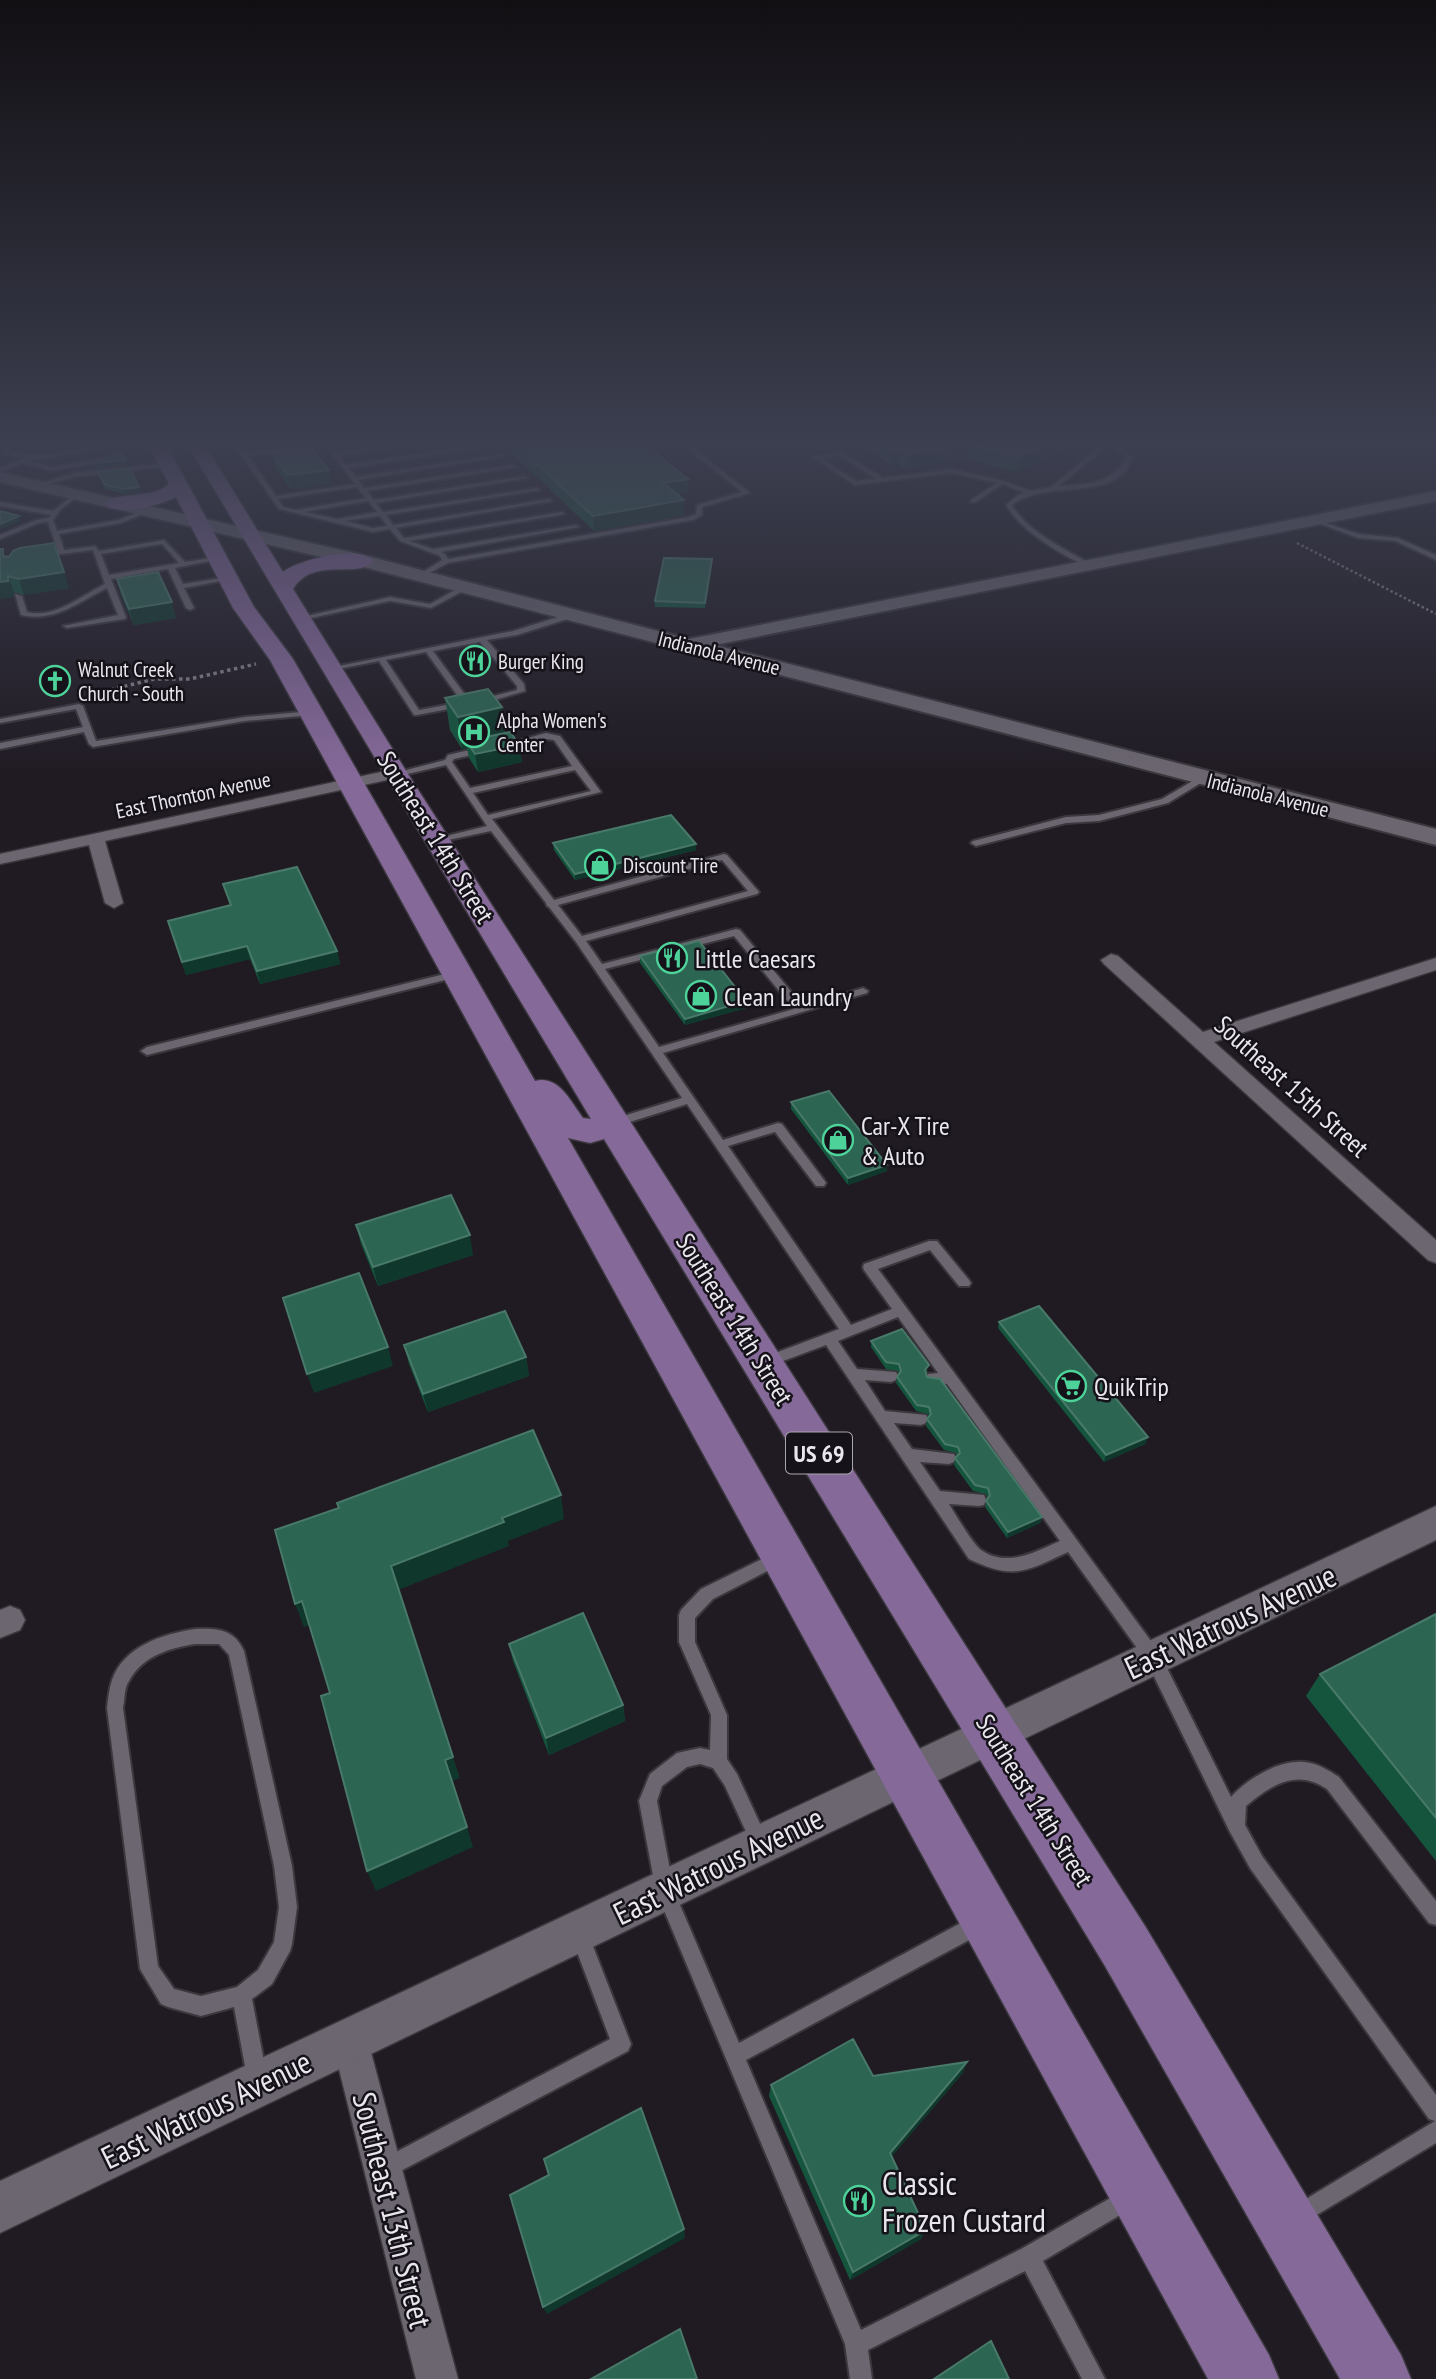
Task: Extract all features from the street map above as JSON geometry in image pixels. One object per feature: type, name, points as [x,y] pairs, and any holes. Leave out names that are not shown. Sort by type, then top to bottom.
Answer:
[{"type":"main road","name":"Southeast 14th Street","points":[[232,553],[228,579],[244,608],[281,659],[312,713],[1245,2379]]},
{"type":"main road","name":"Southeast 14th Street","points":[[240,553],[293,602],[395,774],[1125,1946],[1377,2379]]},
{"type":"main road","name":"Indianola Avenue","points":[[289,553],[363,561],[1201,779],[1436,837]]},
{"type":"main road","points":[[686,645],[1149,553]]},
{"type":"main road","points":[[293,602],[290,575],[307,567],[363,561]]},
{"type":"main road","points":[[466,989],[499,1020],[519,1045],[550,1100],[571,1127],[590,1131],[614,1124]]},
{"type":"street","name":"East Thornton Avenue","points":[[0,859],[395,774]]},
{"type":"street","points":[[96,839],[114,902]]},
{"type":"street","name":"Southeast 15th Street","points":[[1111,960],[1436,1254]]},
{"type":"street","points":[[1200,1040],[1436,964]]},
{"type":"street","name":"East Watrous Avenue","points":[[0,2208],[1436,1522]]},
{"type":"street","name":"Southeast 13th Street","points":[[350,2041],[437,2379]]},
{"type":"lane","points":[[37,557],[62,553]]},
{"type":"lane","points":[[67,626],[122,617],[97,553]]},
{"type":"lane","points":[[174,553],[184,565]]},
{"type":"lane","points":[[18,596],[21,610],[30,616],[53,614],[108,583],[184,565],[217,553]]},
{"type":"lane","points":[[439,553],[446,561]]},
{"type":"lane","points":[[420,576],[446,561],[493,553]]},
{"type":"lane","points":[[1071,553],[1089,565]]},
{"type":"lane","points":[[171,567],[190,608]]},
{"type":"lane","points":[[180,587],[228,579]]},
{"type":"lane","points":[[293,602],[390,599],[431,606],[465,588]]},
{"type":"lane","points":[[333,668],[482,639],[571,615]]},
{"type":"lane","points":[[381,659],[416,713],[513,696],[522,691],[521,686],[482,639]]},
{"type":"lane","points":[[429,649],[467,703]]},
{"type":"lane","points":[[0,721],[79,706],[93,744],[245,719],[312,713]]},
{"type":"lane","points":[[0,746],[87,729]]},
{"type":"lane","points":[[448,762],[450,757],[546,737],[557,738],[597,792],[486,818]]},
{"type":"lane","points":[[395,774],[448,762]]},
{"type":"lane","points":[[448,762],[486,818],[580,940],[848,1331]]},
{"type":"lane","points":[[469,791],[577,767]]},
{"type":"lane","points":[[976,843],[1066,820],[1099,818],[1165,801],[1201,779]]},
{"type":"lane","points":[[437,841],[495,827]]},
{"type":"lane","points":[[550,904],[724,857],[754,892],[580,940]]},
{"type":"lane","points":[[599,968],[736,932],[800,1010]]},
{"type":"lane","points":[[147,1051],[466,989]]},
{"type":"lane","points":[[655,1052],[863,991]]},
{"type":"lane","points":[[614,1124],[688,1100]]},
{"type":"lane","points":[[719,1145],[778,1127],[820,1183]]},
{"type":"lane","points":[[964,1283],[933,1244],[869,1267],[1153,1657],[1256,1862],[1436,2112]]},
{"type":"lane","points":[[763,1363],[901,1311]]},
{"type":"lane","points":[[829,1338],[974,1554],[992,1564],[1014,1568],[1070,1543]]},
{"type":"lane","points":[[853,1374],[891,1376]]},
{"type":"lane","points":[[933,1378],[951,1379]]},
{"type":"lane","points":[[881,1416],[921,1419]]},
{"type":"lane","points":[[965,1421],[982,1422]]},
{"type":"lane","points":[[907,1455],[949,1458]]},
{"type":"lane","points":[[994,1461],[1012,1463]]},
{"type":"lane","points":[[935,1497],[979,1500]]},
{"type":"lane","points":[[1025,1502],[1042,1503]]},
{"type":"lane","points":[[760,1844],[731,1780],[718,1761],[719,1715],[687,1642],[687,1615],[707,1594],[783,1555]]},
{"type":"lane","points":[[198,1634],[223,1637],[236,1651],[283,1866],[288,1907],[283,1944],[265,1977],[242,1995],[201,2006],[168,1997],[149,1969],[115,1708],[122,1677],[142,1656],[169,1642],[198,1634]]},
{"type":"lane","points":[[718,1761],[700,1756],[683,1759],[656,1780],[648,1801],[665,1891],[856,2344],[861,2379]]},
{"type":"lane","points":[[1236,1826],[1238,1802],[1254,1788],[1279,1774],[1312,1771],[1333,1783],[1436,1916]]},
{"type":"lane","points":[[734,2056],[986,1920]]},
{"type":"lane","points":[[383,2170],[621,2044],[578,1932]]},
{"type":"lane","points":[[242,1995],[258,2084]]},
{"type":"lane","points":[[1286,2222],[1436,2131]]},
{"type":"lane","points":[[856,2344],[1030,2257],[1140,2193]]},
{"type":"lane","points":[[1030,2257],[1094,2379]]},
{"type":"path","points":[[1317,553],[1436,614]]},
{"type":"path","points":[[86,696],[153,679],[200,678],[281,659]]},
{"type":"building","points":[[0,553],[9,557],[12,553],[57,553],[64,572],[19,579],[8,576],[8,581],[0,582]]},
{"type":"building","points":[[664,558],[712,559],[705,603],[655,601]]},
{"type":"building","points":[[158,572],[172,602],[129,609],[117,579]]},
{"type":"building","points":[[488,689],[502,707],[458,717],[445,698]]},
{"type":"building","points":[[510,732],[520,745],[475,754],[466,741]]},
{"type":"building","name":"Discount Tire","points":[[671,815],[696,844],[575,874],[553,843]]},
{"type":"building","points":[[297,867],[337,951],[257,971],[247,946],[182,962],[168,921],[231,905],[223,884]]},
{"type":"building","points":[[699,941],[746,1001],[685,1019],[640,956]]},
{"type":"building","name":"Car-X Tire & Auto","points":[[829,1091],[887,1165],[848,1178],[791,1102]]},
{"type":"building","points":[[451,1195],[470,1235],[373,1267],[356,1225]]},
{"type":"building","points":[[359,1273],[388,1347],[307,1374],[283,1298]]},
{"type":"building","name":"QuikTrip","points":[[1039,1306],[1148,1437],[1106,1455],[999,1322]]},
{"type":"building","points":[[505,1311],[526,1357],[423,1394],[404,1345]]},
{"type":"building","points":[[902,1329],[929,1365],[925,1370],[927,1377],[940,1379],[1042,1517],[1008,1532],[986,1501],[990,1495],[988,1488],[975,1485],[955,1458],[960,1453],[958,1447],[945,1444],[927,1419],[931,1414],[929,1407],[917,1405],[897,1377],[901,1371],[899,1364],[886,1362],[871,1341]]},
{"type":"building","points":[[533,1430],[561,1495],[502,1518],[504,1522],[391,1566],[453,1757],[445,1760],[467,1827],[367,1871],[321,1696],[330,1693],[302,1601],[295,1604],[275,1530],[339,1508],[337,1503]]},
{"type":"building","points":[[583,1613],[623,1705],[546,1738],[509,1644]]},
{"type":"building","points":[[1436,1614],[1436,1818],[1320,1674]]},
{"type":"building","name":"Classic Frozen Custard","points":[[853,2039],[873,2076],[967,2062],[890,2153],[926,2230],[853,2272],[771,2085]]},
{"type":"building","points":[[641,2108],[684,2229],[543,2307],[510,2195],[549,2175],[544,2159]]},
{"type":"building","points":[[680,2329],[697,2379],[591,2379]]},
{"type":"building","points":[[991,2341],[1009,2379],[934,2379]]},
{"type":"place","name":"Burger King","points":[[475,661]]},
{"type":"place","name":"Walnut Creek Church - South","points":[[55,681]]},
{"type":"place","name":"Alpha Women's Center","points":[[474,732]]},
{"type":"place","name":"Discount Tire","points":[[600,865]]},
{"type":"place","name":"Little Caesars","points":[[672,958]]},
{"type":"place","name":"Clean Laundry","points":[[701,996]]},
{"type":"place","name":"Car-X Tire & Auto","points":[[838,1140]]},
{"type":"place","name":"QuikTrip","points":[[1071,1386]]},
{"type":"place","name":"Classic Frozen Custard","points":[[859,2201]]}]
